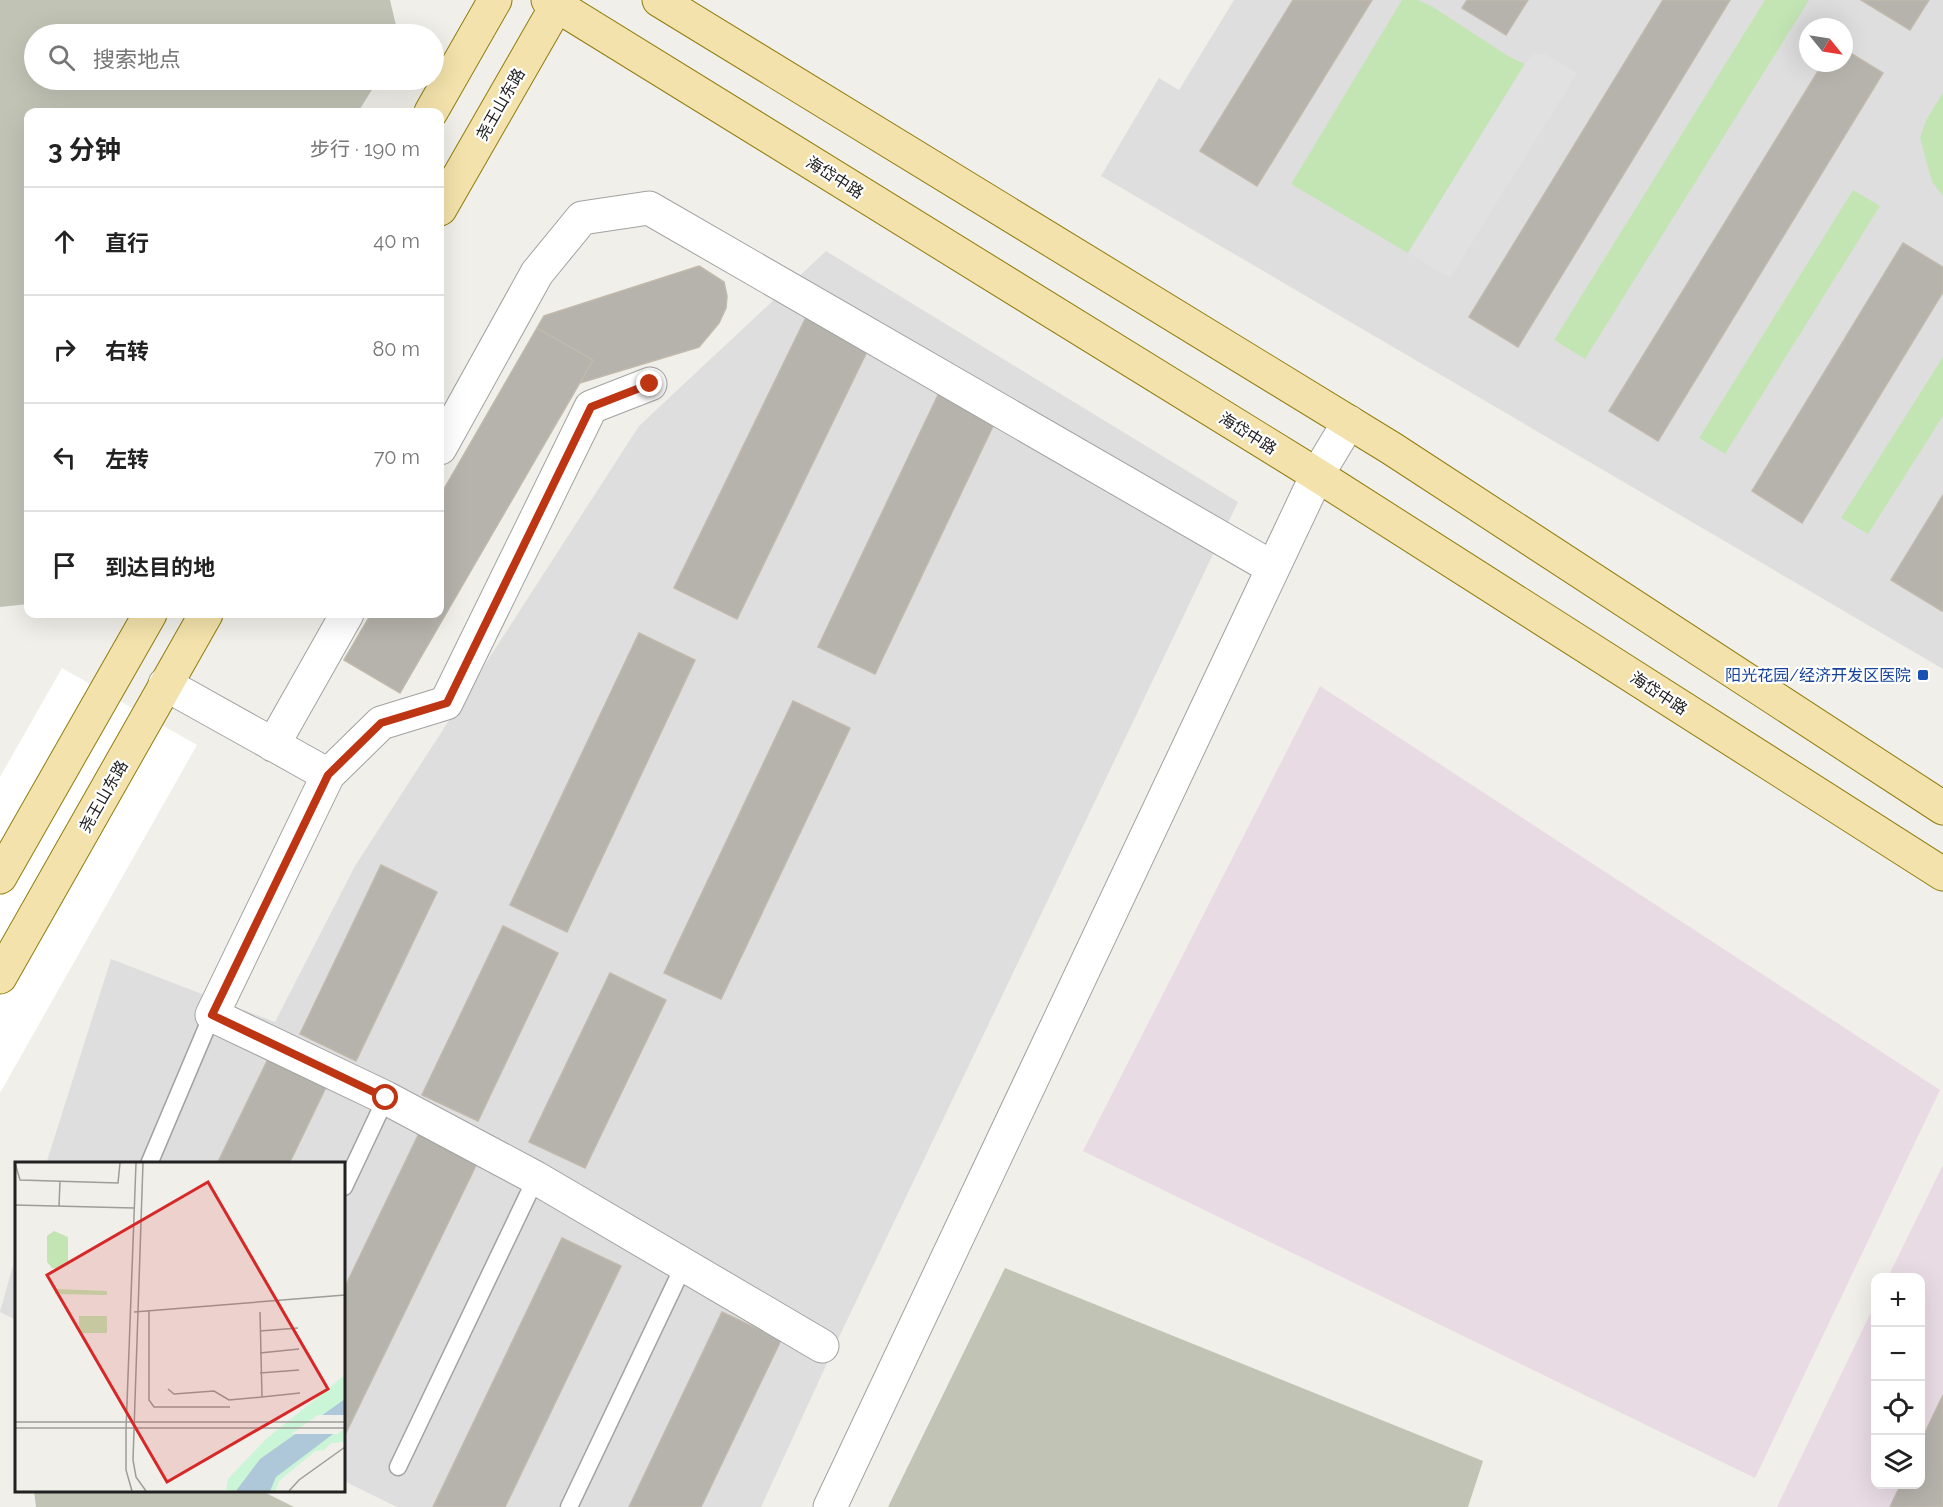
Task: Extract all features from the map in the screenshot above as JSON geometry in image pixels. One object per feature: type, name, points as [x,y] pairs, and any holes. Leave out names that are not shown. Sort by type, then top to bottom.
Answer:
[{"type":"main road","points":[[444,89],[495,0]]},
{"type":"main road","points":[[659,0],[1349,422],[1943,808]]},
{"type":"main road","name":"尧王山东路","points":[[444,202],[555,2]]},
{"type":"main road","name":"海岱中路","points":[[555,2],[1317,475],[1943,874]]},
{"type":"main road","points":[[433,108],[444,90]]},
{"type":"main road","points":[[0,877],[148,618]]},
{"type":"main road","name":"尧王山东路","points":[[0,977],[204,618]]},
{"type":"street","points":[[444,441],[537,273],[582,218],[649,208],[1273,568]]},
{"type":"street","points":[[650,384],[591,407],[447,703],[381,723],[328,775],[212,1015],[386,1098],[536,1178],[822,1346]]},
{"type":"street","points":[[830,1507],[1317,475],[1349,422]]},
{"type":"street","points":[[273,745],[345,618]]},
{"type":"street","points":[[165,684],[328,775]]},
{"type":"lane","points":[[149,1162],[212,1015]]},
{"type":"lane","points":[[345,1185],[386,1098]]},
{"type":"lane","points":[[398,1467],[536,1178]]},
{"type":"lane","points":[[569,1507],[684,1265]]},
{"type":"shaded area","points":[[0,0],[390,0],[396,24],[24,24],[24,90],[372,90],[360,108],[24,108],[24,604],[0,607]]},
{"type":"shaded area","points":[[1234,0],[1943,0],[1943,669],[1101,176],[1159,78],[1179,90]]},
{"type":"shaded area","points":[[1534,54],[1545,54],[1577,73],[1450,278],[1408,253],[1525,64]]},
{"type":"shaded area","points":[[826,251],[1238,502],[840,1335],[761,1507],[397,1507],[345,1481],[345,1162],[47,1162],[111,959],[275,1022],[355,866],[639,426]]},
{"type":"shaded area","points":[[1320,686],[1940,1090],[1755,1478],[1083,1151]]},
{"type":"shaded area","points":[[1943,1165],[1943,1507],[1777,1507],[1871,1312],[1871,1489],[1925,1489],[1925,1273],[1890,1273]]},
{"type":"shaded area","points":[[15,1259],[15,1320],[0,1312]]},
{"type":"shaded area","points":[[1005,1268],[1483,1461],[1468,1507],[888,1507]]},
{"type":"shaded area","points":[[34,1492],[264,1492],[294,1507],[36,1507]]},
{"type":"green space","points":[[1402,0],[1418,0],[1433,7],[1508,56],[1525,64],[1408,253],[1291,184]]},
{"type":"green space","points":[[1765,0],[1809,0],[1585,359],[1554,340]]},
{"type":"green space","points":[[1943,93],[1943,196],[1932,182],[1920,138],[1926,120]]},
{"type":"green space","points":[[1853,190],[1880,206],[1725,454],[1699,438]]},
{"type":"green space","points":[[1943,357],[1943,416],[1868,534],[1841,518]]},
{"type":"pier","points":[[62,668],[197,745],[0,1093],[0,777]]},
{"type":"building","points":[[1293,0],[1372,0],[1257,186],[1200,151]]},
{"type":"building","points":[[1467,0],[1528,0],[1506,35],[1462,8]]},
{"type":"building","points":[[1663,0],[1730,0],[1518,347],[1469,317]]},
{"type":"building","points":[[1861,0],[1929,0],[1910,30]]},
{"type":"building","points":[[1853,55],[1883,73],[1658,441],[1609,411],[1817,72],[1853,72]]},
{"type":"building","points":[[1903,243],[1943,267],[1943,292],[1802,523],[1752,491]]},
{"type":"building","points":[[699,266],[724,282],[727,296],[726,308],[719,323],[699,347],[580,383],[593,360],[537,328],[544,316]]},
{"type":"building","points":[[813,303],[876,333],[737,619],[674,588]]},
{"type":"building","points":[[537,328],[593,360],[444,617],[444,489]]},
{"type":"building","points":[[947,376],[1004,403],[875,674],[818,647]]},
{"type":"building","points":[[1943,495],[1943,610],[1942,611],[1891,580]]},
{"type":"building","points":[[369,618],[443,618],[400,693],[344,660]]},
{"type":"building","points":[[639,633],[695,660],[567,932],[510,905]]},
{"type":"building","points":[[793,701],[850,728],[721,999],[664,973]]},
{"type":"building","points":[[381,865],[437,892],[356,1061],[300,1034]]},
{"type":"building","points":[[503,926],[558,953],[478,1121],[422,1095]]},
{"type":"building","points":[[610,973],[666,1000],[585,1168],[529,1142]]},
{"type":"building","points":[[269,1057],[327,1085],[290,1162],[218,1162]]},
{"type":"building","points":[[423,1125],[482,1153],[345,1435],[345,1287]]},
{"type":"building","points":[[562,1238],[621,1266],[505,1507],[433,1507]]},
{"type":"building","points":[[722,1312],[781,1340],[701,1507],[629,1507]]},
{"type":"building","points":[[1943,1395],[1943,1507],[1890,1507],[1899,1489],[1925,1489],[1925,1433]]},
{"type":"place","name":"阳光花园/经济开发区医院","points":[[1923,675]]},
{"type":"route","points":[[386,1098],[212,1015],[328,775],[381,723],[447,703],[591,407],[650,384]]}]
